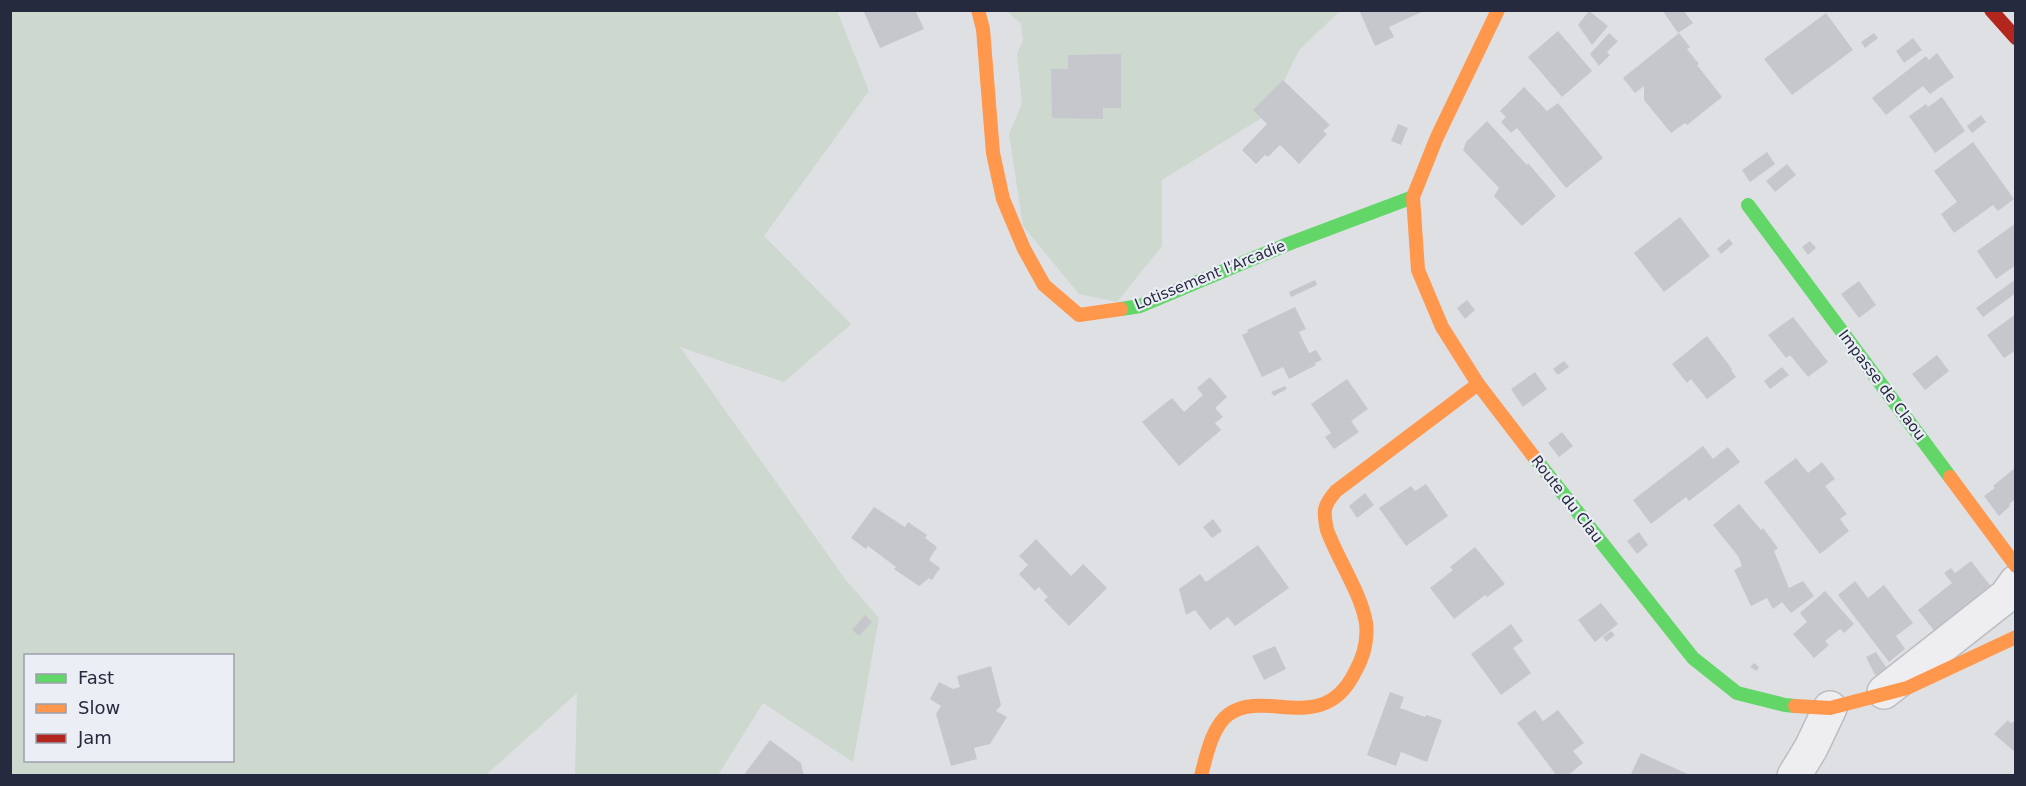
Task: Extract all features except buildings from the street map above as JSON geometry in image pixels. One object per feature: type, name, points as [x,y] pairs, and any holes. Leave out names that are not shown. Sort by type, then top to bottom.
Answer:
[{"type":"street","name":"Lotissement l'Arcadie","points":[[978,10],[983,29],[993,153],[1003,199],[1024,249],[1044,285],[1079,315],[1140,306],[1288,244],[1413,197]]},
{"type":"street","name":"Route du Clau","points":[[1498,10],[1437,137],[1413,197],[1418,270],[1442,327],[1478,384],[1585,524],[1693,658],[1737,693],[1785,705],[1830,708],[1907,688],[2016,637]]},
{"type":"street","points":[[1991,10],[2016,38]]},
{"type":"street","name":"Impasse de Claou","points":[[1748,205],[2016,566]]},
{"type":"street","points":[[1201,776],[1212,740],[1228,715],[1258,705],[1293,709],[1318,706],[1339,695],[1354,675],[1364,653],[1365,620],[1324,522],[1326,504],[1336,491],[1478,384]]},
{"type":"street","points":[[1880,695],[2006,596],[2016,582]]},
{"type":"street","points":[[1794,776],[1811,748],[1830,708]]},
{"type":"shaded area","points":[[10,11],[837,11],[869,91],[764,236],[851,324],[784,382],[680,347],[845,579],[879,618],[853,762],[763,703],[718,775],[575,775],[577,693],[486,775],[11,775]]},
{"type":"shaded area","points":[[1007,11],[1340,11],[1299,50],[1268,114],[1162,180],[1162,246],[1117,302],[1079,294],[1023,226],[1009,134],[1022,104],[1017,54],[1023,40],[1021,24]]},
{"type":"traffic: fast","points":[[1121,309],[1140,306],[1288,244],[1413,197]]},
{"type":"traffic: fast","points":[[1748,205],[1950,477]]},
{"type":"traffic: fast","points":[[1534,457],[1693,658],[1737,693],[1795,706]]},
{"type":"traffic: slow","points":[[978,10],[983,29],[993,153],[1003,199],[1024,249],[1044,285],[1079,315],[1121,309]]},
{"type":"traffic: slow","points":[[1498,10],[1437,137],[1413,197],[1418,270],[1442,327],[1478,384],[1534,457]]},
{"type":"traffic: slow","points":[[1201,776],[1214,734],[1229,714],[1244,707],[1311,707],[1327,702],[1342,691],[1363,655],[1366,623],[1354,588],[1327,530],[1326,505],[1336,491],[1478,384]]},
{"type":"traffic: slow","points":[[1950,477],[2016,566]]},
{"type":"traffic: slow","points":[[1795,706],[1830,708],[1907,688],[2016,637]]},
{"type":"traffic: jam","points":[[1991,10],[2016,38]]}]
